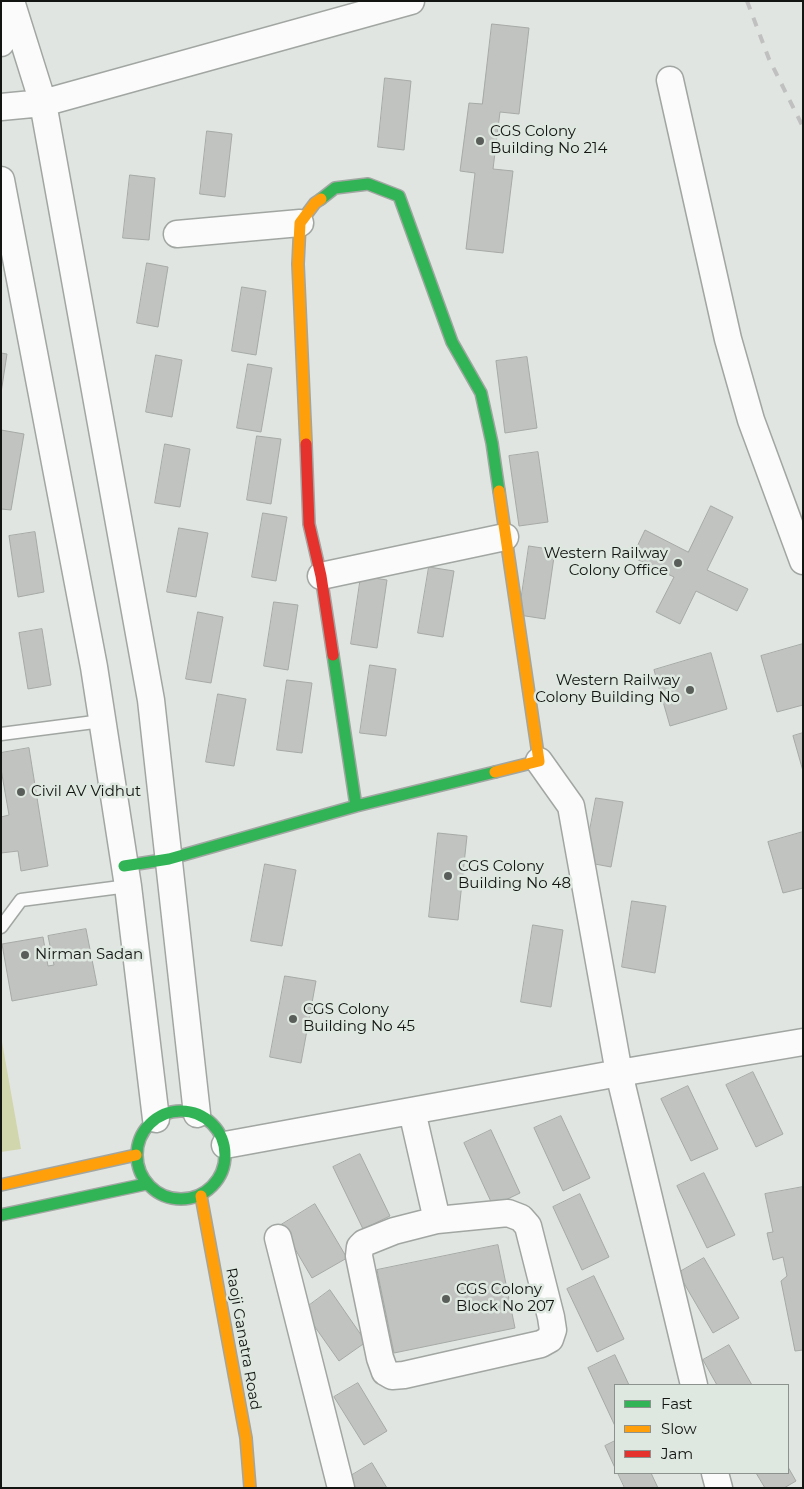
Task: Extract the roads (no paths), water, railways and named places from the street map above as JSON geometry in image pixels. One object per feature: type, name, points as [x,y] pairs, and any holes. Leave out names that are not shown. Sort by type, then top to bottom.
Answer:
[{"type":"street","points":[[1,43],[11,1]]},
{"type":"street","points":[[11,1],[43,104],[151,700],[197,1114]]},
{"type":"street","points":[[1,107],[43,104],[411,1]]},
{"type":"street","points":[[670,80],[728,339],[751,420],[803,561]]},
{"type":"street","points":[[1,180],[92,657],[126,876],[156,1118]]},
{"type":"street","points":[[356,806],[321,576],[309,524],[298,264],[300,223],[315,202],[335,188],[368,184],[399,196],[452,342],[481,393],[492,443],[539,761],[570,806],[620,1072],[694,1384]]},
{"type":"street","points":[[177,234],[300,223]]},
{"type":"street","points":[[321,576],[505,536]]},
{"type":"street","points":[[126,876],[168,859],[356,806],[539,761]]},
{"type":"street","points":[[225,1145],[620,1072],[803,1042]]},
{"type":"street","points":[[184,1110],[210,1121],[220,1132],[225,1145],[226,1160],[222,1175],[213,1187],[201,1196],[186,1200],[171,1199],[158,1193],[146,1184],[139,1170],[136,1155],[139,1141],[145,1129],[156,1118],[169,1112],[184,1110]]},
{"type":"street","points":[[412,1111],[436,1220]]},
{"type":"street","points":[[1,1185],[136,1155]]},
{"type":"street","points":[[1,1215],[146,1184]]},
{"type":"street","name":"Raoji Ganatra Road","points":[[201,1196],[246,1438],[250,1488]]},
{"type":"street","points":[[508,1213],[521,1218],[528,1226],[550,1317],[553,1330],[550,1339],[541,1344],[404,1375],[392,1376],[385,1372],[380,1358],[359,1256],[360,1247],[364,1242],[375,1238],[436,1220],[508,1213]]},
{"type":"street","points":[[278,1238],[340,1488]]},
{"type":"street","points":[[715,1474],[719,1488]]},
{"type":"lane","points":[[1,734],[102,721]]},
{"type":"lane","points":[[1,926],[22,900],[126,876]]},
{"type":"railway","points":[[747,1],[769,59],[803,127]]},
{"type":"place","name":"CGS Colony Building No 214","points":[[480,141]]},
{"type":"place","name":"Western Railway Colony Office","points":[[678,563]]},
{"type":"place","name":"Western Railway Colony Building No","points":[[690,690]]},
{"type":"place","name":"Civil AV Vidhut","points":[[21,792]]},
{"type":"place","name":"CGS Colony Building No 48","points":[[448,876]]},
{"type":"place","name":"Nirman Sadan","points":[[25,955]]},
{"type":"place","name":"CGS Colony Building No 45","points":[[293,1019]]},
{"type":"place","name":"CGS Colony Block No 207","points":[[446,1299]]}]
